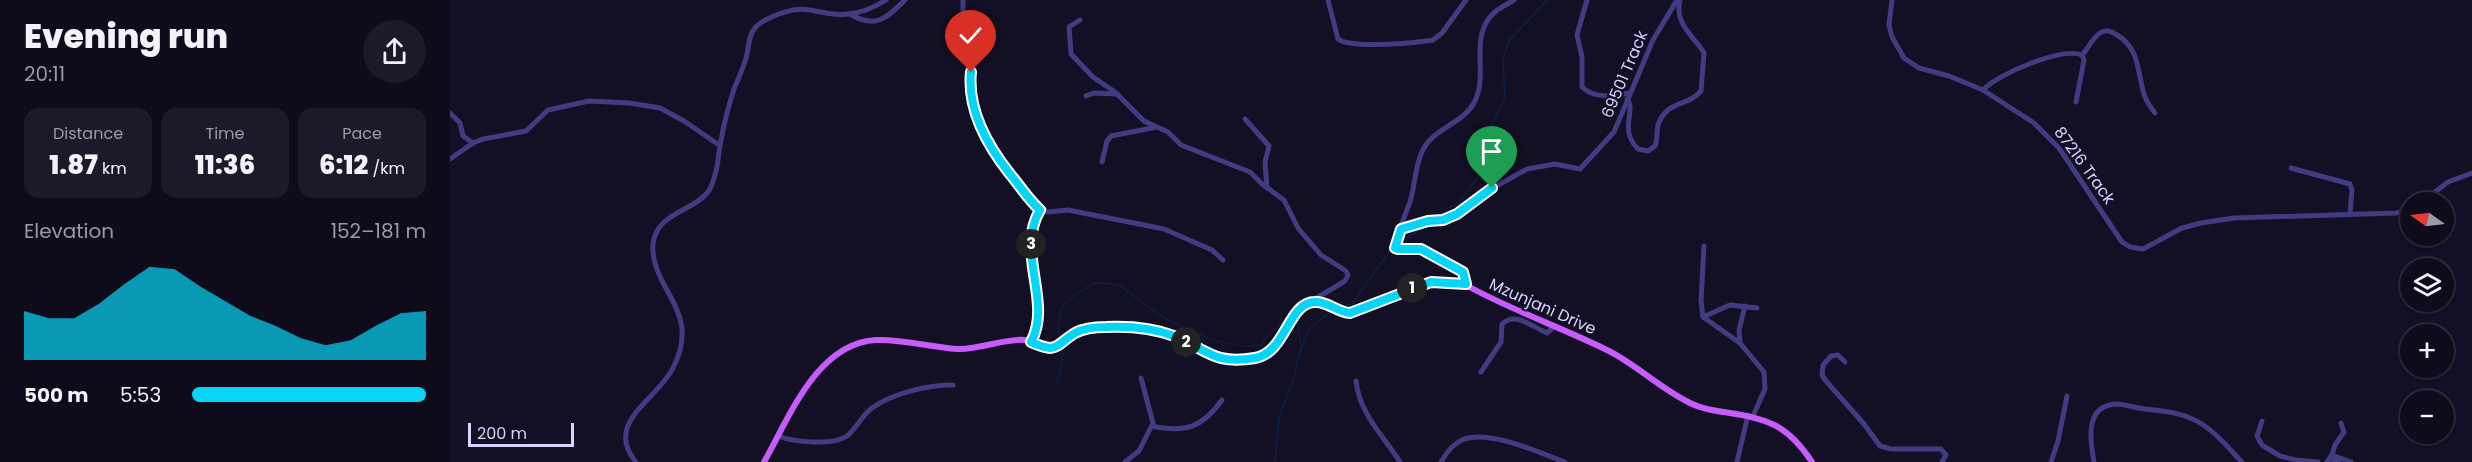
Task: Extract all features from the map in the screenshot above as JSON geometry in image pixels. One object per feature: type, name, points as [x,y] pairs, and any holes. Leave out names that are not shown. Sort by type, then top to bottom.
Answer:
[{"type":"main road","name":"Mzunjani Drive","points":[[1308,303],[1320,302],[1337,311],[1350,313],[1431,282],[1464,284],[1626,360],[1691,403],[1705,408],[1750,416],[1780,426],[1800,444],[1812,462]]},
{"type":"main road","points":[[764,462],[811,381],[825,363],[850,346],[881,340],[967,349],[1020,340],[1052,348],[1061,345],[1077,332],[1092,328],[1143,328],[1174,336],[1215,358],[1253,359],[1263,357],[1273,350],[1295,316],[1308,303]]},
{"type":"street","points":[[636,462],[626,448],[627,429],[637,411],[655,393],[673,369],[682,336],[675,301],[658,270],[654,240],[664,223],[707,193],[716,173],[723,124],[755,27],[787,10],[799,7],[850,14],[863,12],[886,0]]},
{"type":"street","points":[[850,14],[866,23],[874,22],[905,0]]},
{"type":"street","points":[[963,0],[971,55],[972,105],[997,158],[1040,210],[1071,211],[1169,231],[1212,250],[1223,260]]},
{"type":"street","points":[[1328,0],[1338,39],[1348,43],[1365,44],[1433,40],[1442,33],[1466,0]]},
{"type":"street","points":[[1464,284],[1466,280],[1463,272],[1427,251],[1417,248],[1402,250],[1396,248],[1396,239],[1401,229],[1424,147],[1438,132],[1464,115],[1474,102],[1481,84],[1479,48],[1483,33],[1493,13],[1514,0]]},
{"type":"street","points":[[1587,0],[1577,35],[1582,57],[1582,87],[1588,92],[1599,95],[1628,96],[1630,104],[1627,125],[1630,138],[1638,149],[1648,151],[1655,146],[1658,124],[1668,109],[1693,98],[1701,91],[1704,53],[1682,23],[1678,14],[1678,0]]},
{"type":"street","name":"69501 Track","points":[[1401,229],[1428,221],[1443,220],[1457,214],[1484,193],[1527,169],[1555,164],[1580,170],[1614,132],[1653,40],[1678,0]]},
{"type":"street","name":"87216 Track","points":[[1892,0],[1889,25],[1892,37],[1904,58],[1919,68],[1949,76],[1983,90],[2034,123],[2052,140],[2122,242],[2130,247],[2149,248],[2182,228],[2215,220],[2350,213]]},
{"type":"street","points":[[1080,20],[1068,30],[1071,54],[1087,72],[1117,94],[1144,121],[1168,132],[1181,145],[1245,168],[1284,200],[1298,228],[1321,255],[1348,273],[1345,281],[1308,303]]},
{"type":"street","points":[[2076,102],[2084,64],[2082,55],[2096,36],[2103,31],[2111,32],[2123,38],[2130,46],[2138,61],[2145,96],[2155,114]]},
{"type":"street","points":[[1983,90],[1996,80],[2041,60],[2072,53],[2082,55]]},
{"type":"street","points":[[1086,96],[1094,93],[1117,94]]},
{"type":"street","points":[[450,159],[473,143],[495,135],[520,134],[526,131],[548,110],[589,101],[630,103],[660,108],[719,145]]},
{"type":"street","points":[[450,113],[460,123],[463,136],[473,143]]},
{"type":"street","points":[[1245,120],[1269,146],[1265,162],[1267,188]]},
{"type":"street","points":[[1102,162],[1107,141],[1111,136],[1157,127]]},
{"type":"street","points":[[2291,168],[2350,184],[2352,190],[2350,213],[2400,212]]},
{"type":"street","points":[[2435,192],[2448,182],[2472,173]]},
{"type":"street","points":[[1031,342],[1035,334],[1038,314],[1030,253],[1034,220],[1040,210]]},
{"type":"street","points":[[1704,246],[1701,301],[1703,317],[1740,343],[1764,372],[1765,389],[1750,416],[1737,462]]},
{"type":"street","points":[[1740,343],[1739,330],[1745,306]]},
{"type":"street","points":[[1703,317],[1724,307],[1757,308]]},
{"type":"street","points":[[1481,372],[1501,342],[1502,324],[1508,319],[1516,318],[1547,333],[1555,326]]},
{"type":"street","points":[[1845,362],[1838,355],[1831,356],[1823,365],[1822,375],[1864,424],[1876,442],[1886,448],[1941,449],[1946,455],[1942,462]]},
{"type":"street","points":[[1125,462],[1139,451],[1152,426],[1141,378]]},
{"type":"street","points":[[1356,381],[1357,392],[1366,414],[1400,462]]},
{"type":"street","points":[[778,436],[796,441],[839,440],[849,434],[866,414],[882,402],[933,386],[953,385]]},
{"type":"street","points":[[2051,462],[2058,441],[2067,396]]},
{"type":"street","points":[[1152,426],[1174,430],[1193,426],[1209,416],[1222,400]]},
{"type":"street","points":[[2094,462],[2089,435],[2092,424],[2100,411],[2117,404],[2165,411],[2191,418],[2213,432],[2242,462]]},
{"type":"street","points":[[2262,421],[2258,436],[2266,448],[2289,459],[2318,462]]},
{"type":"street","points":[[2330,458],[2344,432],[2341,423]]},
{"type":"street","points":[[1441,462],[1454,445],[1470,438],[1502,441],[1565,462]]},
{"type":"street","points":[[2330,458],[2339,462]]},
{"type":"street","points":[[2330,458],[2351,462]]},
{"type":"waterway","points":[[1434,219],[1446,209],[1459,203],[1480,174],[1477,167],[1495,117],[1505,100],[1503,59],[1509,41],[1547,0]]},
{"type":"waterway","points":[[1398,243],[1431,224]]},
{"type":"waterway","points":[[1335,308],[1352,304],[1393,246]]},
{"type":"waterway","points":[[1060,342],[1059,320],[1064,305],[1094,283],[1117,285],[1153,311],[1182,327],[1208,338],[1236,345],[1262,345],[1265,339],[1290,315]]},
{"type":"waterway","points":[[1275,462],[1279,417],[1295,376],[1297,360],[1309,329],[1330,312]]},
{"type":"waterway","points":[[1297,319],[1301,345]]},
{"type":"waterway","points":[[1057,383],[1063,348]]},
{"type":"route","points":[[971,72],[972,105],[989,145],[1029,200],[1040,210],[1034,220],[1030,253],[1038,314],[1035,334],[1031,342],[1042,347],[1057,347],[1072,335],[1083,330],[1128,327],[1143,328],[1174,336],[1215,358],[1238,360],[1263,357],[1273,350],[1295,316],[1308,303],[1320,302],[1337,311],[1350,313],[1431,282],[1466,284],[1463,272],[1421,249],[1395,248],[1396,239],[1401,229],[1428,221],[1443,220],[1457,214],[1492,188]]}]
